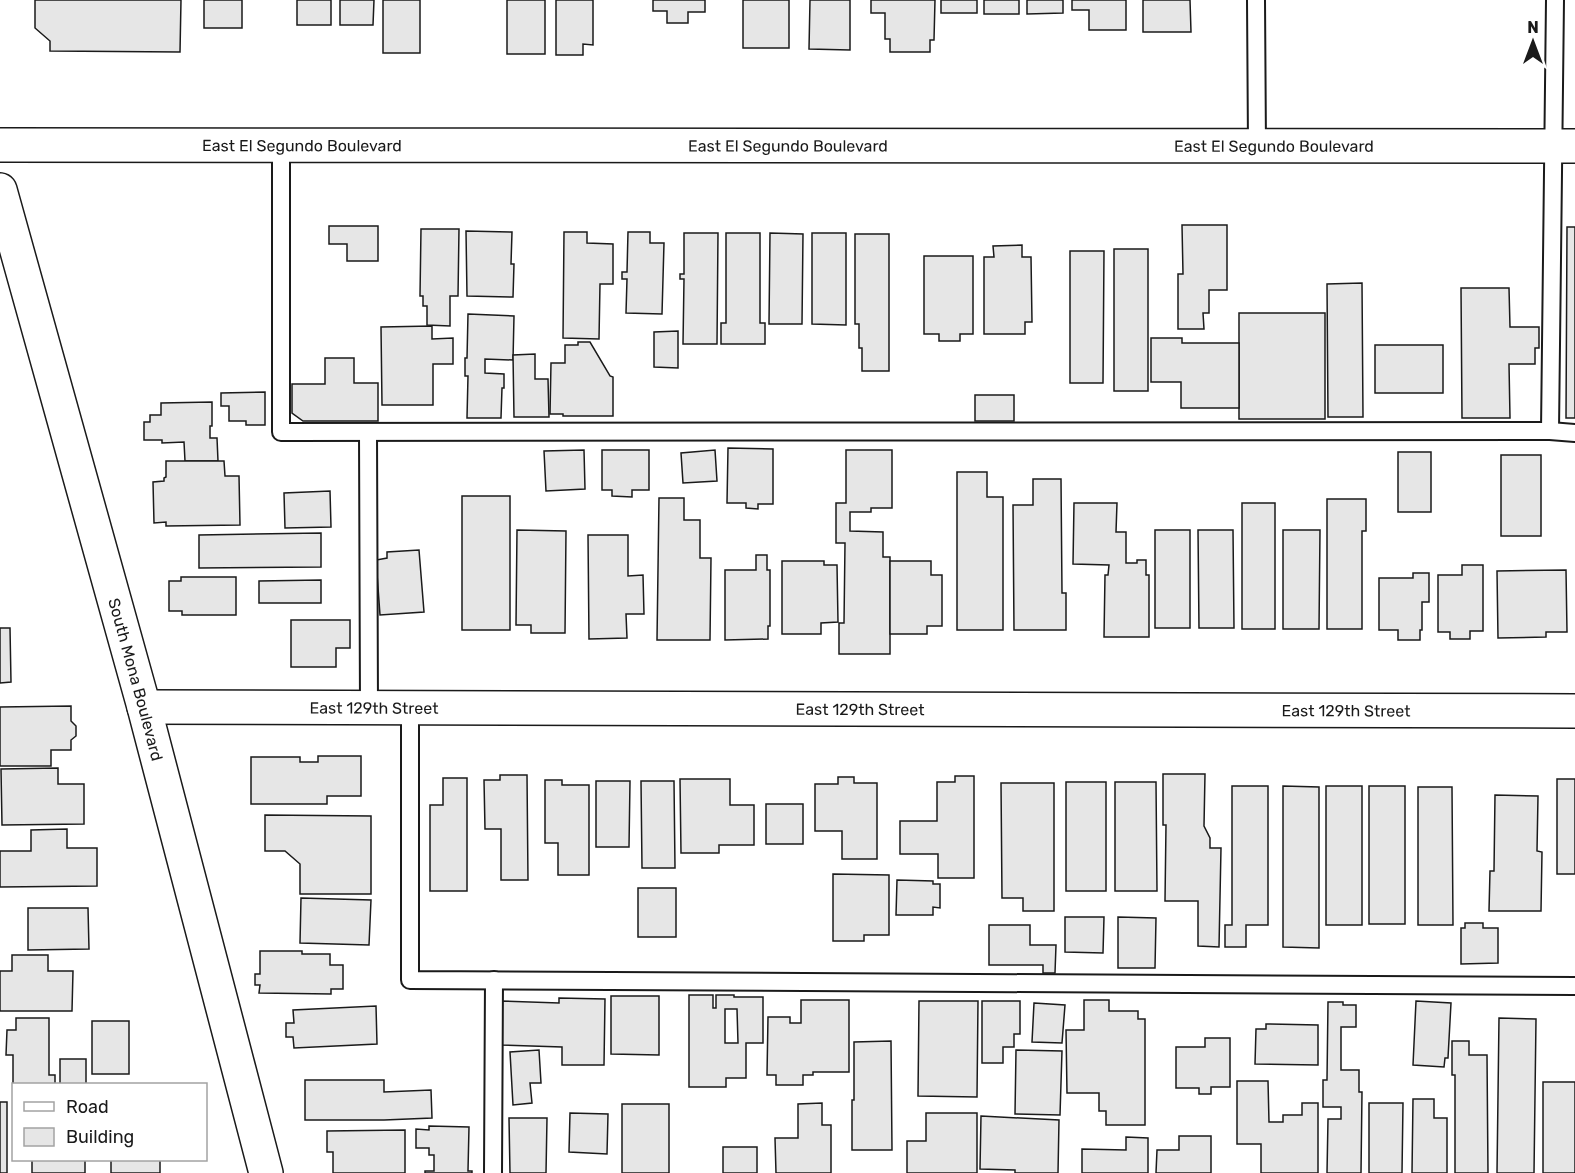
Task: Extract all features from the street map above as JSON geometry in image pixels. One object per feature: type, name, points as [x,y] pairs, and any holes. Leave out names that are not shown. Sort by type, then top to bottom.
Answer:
[{"type":"street","name":"East El Segundo Boulevard","points":[[0,145],[1565,146]]},
{"type":"street","name":"South Mona Boulevard","points":[[0,190],[144,707],[266,1173]]},
{"type":"street","name":"East 129th Street","points":[[144,707],[1575,711]]},
{"type":"lane","points":[[1256,0],[1257,146]]},
{"type":"lane","points":[[1550,431],[1565,146],[1555,0]]},
{"type":"lane","points":[[281,146],[281,432],[1550,431],[1575,433]]},
{"type":"lane","points":[[368,432],[369,707]]},
{"type":"lane","points":[[410,708],[410,980],[1575,986]]},
{"type":"lane","points":[[493,1173],[494,980]]},
{"type":"building","points":[[35,0],[181,0],[180,52],[50,51],[50,41],[35,28]]},
{"type":"building","points":[[204,0],[242,0],[242,28],[204,28]]},
{"type":"building","points":[[297,0],[331,0],[331,25],[297,25]]},
{"type":"building","points":[[340,0],[374,0],[373,25],[340,25]]},
{"type":"building","points":[[383,0],[420,0],[420,53],[383,53]]},
{"type":"building","points":[[507,0],[545,0],[545,54],[507,54]]},
{"type":"building","points":[[556,0],[593,0],[593,45],[583,44],[583,55],[556,55]]},
{"type":"building","points":[[653,0],[705,0],[705,12],[688,12],[688,23],[667,23],[667,11],[653,11]]},
{"type":"building","points":[[743,0],[789,0],[789,48],[743,48]]},
{"type":"building","points":[[810,0],[850,0],[850,50],[809,49]]},
{"type":"building","points":[[871,0],[935,0],[934,40],[930,40],[930,52],[890,52],[890,39],[885,39],[885,13],[871,13]]},
{"type":"building","points":[[941,0],[977,0],[977,13],[941,13]]},
{"type":"building","points":[[984,0],[1019,0],[1019,14],[984,14]]},
{"type":"building","points":[[1027,0],[1063,0],[1063,13],[1027,14]]},
{"type":"building","points":[[1072,0],[1126,0],[1126,30],[1089,30],[1089,10],[1072,10]]},
{"type":"building","points":[[1143,0],[1190,0],[1191,32],[1143,32]]},
{"type":"building","points":[[1182,225],[1227,225],[1227,290],[1209,290],[1209,313],[1203,313],[1204,329],[1178,329],[1178,274],[1183,274]]},
{"type":"building","points":[[329,226],[378,226],[378,261],[347,261],[347,244],[329,244]]},
{"type":"building","points":[[1567,227],[1575,227],[1575,418],[1566,418]]},
{"type":"building","points":[[421,229],[459,229],[458,296],[450,296],[450,326],[427,325],[427,306],[423,306],[423,296],[420,296]]},
{"type":"building","points":[[466,231],[512,232],[513,297],[467,296]]},
{"type":"building","points":[[564,232],[587,232],[587,243],[613,244],[613,284],[600,284],[599,339],[563,338]]},
{"type":"building","points":[[628,232],[650,232],[650,243],[664,243],[662,314],[626,313],[627,279],[622,279],[622,272],[627,272]]},
{"type":"building","points":[[684,233],[718,233],[717,344],[683,344],[684,279],[680,279],[680,274],[684,274]]},
{"type":"building","points":[[726,233],[760,233],[760,323],[765,323],[765,344],[721,344],[721,323],[726,323]]},
{"type":"building","points":[[770,233],[803,234],[802,324],[769,324]]},
{"type":"building","points":[[812,233],[846,233],[846,325],[812,324]]},
{"type":"building","points":[[855,234],[889,234],[889,371],[862,371],[859,324],[855,324]]},
{"type":"building","points":[[1022,245],[1022,257],[1031,257],[1032,322],[1025,322],[1025,334],[984,334],[984,257],[994,257],[993,246]]},
{"type":"building","points":[[1114,249],[1148,249],[1148,391],[1114,391]]},
{"type":"building","points":[[1070,251],[1104,251],[1103,383],[1070,383]]},
{"type":"building","points":[[924,256],[973,256],[973,334],[960,334],[960,341],[939,341],[939,334],[924,334]]},
{"type":"building","points":[[1362,283],[1363,417],[1328,417],[1327,284]]},
{"type":"building","points":[[1461,288],[1509,288],[1510,327],[1539,327],[1539,348],[1535,348],[1535,364],[1509,364],[1510,418],[1462,418]]},
{"type":"building","points":[[1239,313],[1325,313],[1325,419],[1239,419]]},
{"type":"building","points":[[468,314],[514,316],[513,360],[485,359],[485,373],[504,374],[501,418],[467,418],[468,376],[465,376],[465,358],[467,358]]},
{"type":"building","points":[[432,326],[432,339],[453,338],[453,364],[433,364],[433,405],[382,405],[381,327]]},
{"type":"building","points":[[678,331],[678,368],[654,367],[654,332]]},
{"type":"building","points":[[1151,338],[1182,338],[1182,343],[1239,343],[1239,408],[1181,408],[1181,382],[1151,382]]},
{"type":"building","points":[[578,342],[590,342],[610,376],[613,377],[613,416],[550,414],[551,363],[565,363],[565,345],[578,345]]},
{"type":"building","points":[[1375,345],[1443,345],[1443,393],[1375,393]]},
{"type":"building","points":[[535,354],[535,379],[548,379],[549,417],[514,417],[513,355]]},
{"type":"building","points":[[325,358],[354,358],[354,383],[378,383],[378,421],[303,421],[292,413],[292,384],[325,384]]},
{"type":"building","points":[[265,392],[265,425],[246,425],[246,421],[229,421],[229,406],[221,406],[221,393]]},
{"type":"building","points":[[975,395],[1014,395],[1014,421],[975,421]]},
{"type":"building","points":[[212,402],[210,438],[217,438],[218,461],[185,461],[184,442],[162,443],[162,440],[144,440],[144,422],[150,422],[150,415],[161,415],[161,403]]},
{"type":"building","points":[[728,448],[773,449],[773,504],[758,504],[758,509],[746,508],[746,503],[727,503]]},
{"type":"building","points":[[584,450],[585,489],[546,491],[544,451]]},
{"type":"building","points":[[602,450],[649,450],[649,490],[632,490],[632,497],[612,496],[612,490],[602,490]]},
{"type":"building","points":[[715,450],[717,481],[683,483],[681,453]]},
{"type":"building","points":[[846,450],[892,450],[892,508],[871,508],[871,512],[850,512],[850,531],[883,532],[883,557],[890,557],[890,654],[839,654],[839,623],[844,623],[845,543],[836,543],[836,503],[846,503]]},
{"type":"building","points":[[1398,452],[1431,452],[1431,512],[1398,512]]},
{"type":"building","points":[[1501,455],[1541,455],[1541,536],[1501,536]]},
{"type":"building","points":[[166,461],[224,461],[225,476],[239,476],[240,525],[166,526],[166,522],[154,523],[153,482],[164,481]]},
{"type":"building","points":[[957,472],[987,472],[987,497],[1003,497],[1003,630],[957,630]]},
{"type":"building","points":[[1033,479],[1061,479],[1062,593],[1066,593],[1066,630],[1014,630],[1013,505],[1033,505]]},
{"type":"building","points":[[330,491],[331,527],[285,528],[284,493]]},
{"type":"building","points":[[462,496],[510,496],[510,630],[462,630]]},
{"type":"building","points":[[659,498],[684,498],[684,520],[700,520],[700,558],[711,558],[710,640],[657,640]]},
{"type":"building","points":[[1327,499],[1366,499],[1366,531],[1362,531],[1362,629],[1327,629]]},
{"type":"building","points":[[1074,503],[1117,503],[1116,532],[1126,532],[1126,563],[1146,560],[1146,575],[1149,575],[1149,637],[1104,637],[1105,575],[1108,575],[1109,565],[1073,564]]},
{"type":"building","points":[[1242,503],[1275,503],[1275,629],[1242,629]]},
{"type":"building","points":[[517,530],[566,531],[565,633],[531,633],[531,625],[516,625]]},
{"type":"building","points":[[1155,530],[1190,530],[1190,628],[1155,628]]},
{"type":"building","points":[[1198,530],[1233,530],[1234,628],[1199,628]]},
{"type":"building","points":[[1283,530],[1320,530],[1319,629],[1283,629]]},
{"type":"building","points":[[321,533],[321,567],[199,568],[199,535]]},
{"type":"building","points":[[588,535],[628,535],[628,576],[643,575],[644,614],[626,614],[627,638],[589,639]]},
{"type":"building","points":[[419,550],[424,612],[380,615],[376,560],[387,558],[387,552]]},
{"type":"building","points":[[756,555],[767,555],[767,570],[770,570],[768,639],[725,640],[725,570],[756,570]]},
{"type":"building","points":[[782,561],[824,561],[824,565],[837,565],[838,622],[821,623],[821,634],[782,634]]},
{"type":"building","points":[[890,561],[931,561],[931,575],[942,575],[942,626],[927,626],[927,634],[890,634]]},
{"type":"building","points":[[1462,565],[1483,565],[1483,631],[1470,631],[1470,639],[1450,639],[1450,632],[1438,632],[1438,575],[1462,575]]},
{"type":"building","points":[[1566,570],[1567,632],[1546,632],[1546,637],[1498,638],[1497,571]]},
{"type":"building","points":[[1413,573],[1429,573],[1429,602],[1422,602],[1420,640],[1398,640],[1398,630],[1379,630],[1379,578],[1413,578]]},
{"type":"building","points":[[181,577],[236,577],[236,615],[182,615],[182,611],[169,611],[169,581],[181,581]]},
{"type":"building","points":[[321,580],[321,603],[259,603],[259,581]]},
{"type":"building","points":[[291,620],[350,620],[350,648],[336,648],[336,667],[291,667]]},
{"type":"building","points":[[0,628],[10,628],[11,682],[0,683]]},
{"type":"building","points":[[71,706],[71,721],[76,726],[76,736],[71,740],[71,750],[51,750],[51,766],[0,766],[0,707]]},
{"type":"building","points":[[318,756],[361,756],[361,796],[327,796],[327,804],[251,804],[251,757],[300,757],[300,762],[318,762]]},
{"type":"building","points":[[58,768],[58,784],[84,784],[84,824],[2,825],[1,769]]},
{"type":"building","points":[[1163,774],[1205,774],[1204,826],[1210,838],[1210,848],[1221,848],[1219,947],[1198,946],[1198,901],[1165,901],[1166,825],[1163,825]]},
{"type":"building","points":[[500,775],[527,775],[528,880],[501,880],[501,829],[485,829],[484,780],[500,780]]},
{"type":"building","points":[[955,776],[974,776],[974,878],[938,878],[938,854],[900,854],[900,821],[937,821],[937,782],[955,782]]},
{"type":"building","points":[[838,777],[854,777],[854,783],[877,783],[877,859],[842,859],[842,831],[815,831],[815,784],[838,784]]},
{"type":"building","points":[[443,778],[467,778],[467,891],[430,891],[430,805],[443,805]]},
{"type":"building","points":[[680,779],[730,779],[730,805],[754,805],[754,845],[719,845],[719,853],[681,853]]},
{"type":"building","points":[[1557,779],[1575,779],[1575,874],[1557,874]]},
{"type":"building","points":[[545,780],[562,780],[562,785],[589,785],[589,875],[558,875],[558,843],[545,843]]},
{"type":"building","points":[[596,781],[630,781],[629,847],[596,847]]},
{"type":"building","points":[[641,781],[674,781],[675,868],[642,868]]},
{"type":"building","points":[[1066,782],[1106,782],[1106,891],[1066,891]]},
{"type":"building","points":[[1115,782],[1156,782],[1157,891],[1115,891]]},
{"type":"building","points":[[1001,783],[1054,783],[1054,911],[1023,911],[1023,898],[1002,898]]},
{"type":"building","points":[[1232,786],[1268,786],[1268,925],[1246,925],[1246,947],[1225,947],[1225,925],[1232,925]]},
{"type":"building","points":[[1283,786],[1319,787],[1319,948],[1283,947]]},
{"type":"building","points":[[1326,786],[1362,786],[1362,925],[1326,925]]},
{"type":"building","points":[[1369,786],[1405,786],[1405,924],[1369,924]]},
{"type":"building","points":[[1418,787],[1452,787],[1453,925],[1418,925]]},
{"type":"building","points":[[1495,795],[1538,796],[1537,851],[1542,852],[1541,911],[1489,911],[1490,871],[1494,871]]},
{"type":"building","points":[[766,804],[803,804],[803,844],[766,844]]},
{"type":"building","points":[[265,815],[371,816],[371,894],[300,894],[300,864],[285,851],[265,851]]},
{"type":"building","points":[[67,829],[67,848],[97,848],[97,886],[0,887],[0,851],[31,851],[31,830]]},
{"type":"building","points":[[833,874],[889,875],[889,935],[864,935],[864,941],[833,941]]},
{"type":"building","points":[[897,880],[933,881],[933,884],[940,884],[940,908],[933,907],[933,915],[896,915]]},
{"type":"building","points":[[638,888],[676,888],[676,937],[638,937]]},
{"type":"building","points":[[301,898],[371,900],[369,945],[300,943]]},
{"type":"building","points":[[28,908],[88,908],[89,949],[28,950]]},
{"type":"building","points":[[1065,917],[1104,917],[1103,953],[1065,952]]},
{"type":"building","points":[[1118,917],[1156,918],[1155,968],[1118,968]]},
{"type":"building","points":[[1465,923],[1483,923],[1483,928],[1498,928],[1498,963],[1461,964],[1461,928],[1465,928]]},
{"type":"building","points":[[989,925],[1030,925],[1030,945],[1056,945],[1055,973],[1043,973],[1043,965],[989,965]]},
{"type":"building","points":[[260,951],[330,954],[330,965],[343,965],[343,989],[331,989],[331,994],[259,993],[260,985],[255,985],[255,974],[260,974]]},
{"type":"building","points":[[12,955],[48,955],[48,971],[73,971],[72,1011],[0,1011],[0,971],[12,971]]},
{"type":"building","points":[[689,995],[713,995],[713,1008],[716,1008],[716,995],[763,997],[763,1043],[746,1043],[746,1078],[726,1078],[726,1087],[689,1087]],"holes":[[[725,1009],[737,1009],[738,1043],[725,1043]]]},
{"type":"building","points":[[611,996],[659,996],[659,1055],[611,1054]]},
{"type":"building","points":[[559,998],[605,999],[604,1065],[562,1065],[562,1047],[501,1045],[501,1001],[559,1003]]},
{"type":"building","points":[[801,1000],[849,1000],[849,1072],[813,1072],[813,1075],[803,1075],[803,1085],[776,1085],[776,1075],[767,1075],[768,1017],[790,1017],[790,1023],[801,1023]]},
{"type":"building","points":[[1084,1000],[1109,1000],[1109,1011],[1138,1011],[1138,1019],[1145,1019],[1145,1125],[1106,1125],[1106,1111],[1099,1111],[1099,1093],[1067,1093],[1066,1030],[1084,1030]]},
{"type":"building","points":[[919,1001],[978,1001],[977,1097],[918,1096]]},
{"type":"building","points":[[982,1001],[1020,1001],[1020,1034],[1014,1034],[1014,1047],[1003,1047],[1003,1063],[982,1063]]},
{"type":"building","points":[[1416,1001],[1451,1003],[1448,1058],[1445,1058],[1444,1067],[1413,1065]]},
{"type":"building","points":[[1328,1002],[1356,1005],[1356,1027],[1341,1027],[1341,1070],[1359,1070],[1359,1092],[1362,1092],[1361,1173],[1327,1173],[1328,1119],[1341,1119],[1341,1107],[1323,1107],[1323,1080],[1327,1080]]},
{"type":"building","points":[[1034,1003],[1065,1005],[1062,1043],[1032,1042]]},
{"type":"building","points":[[376,1006],[377,1044],[294,1048],[293,1037],[286,1037],[286,1023],[294,1023],[293,1010]]},
{"type":"building","points":[[16,1018],[49,1018],[49,1075],[55,1075],[55,1083],[13,1083],[13,1055],[6,1055],[7,1030],[16,1030]]},
{"type":"building","points":[[1499,1018],[1536,1019],[1534,1173],[1497,1173]]},
{"type":"building","points":[[92,1021],[129,1021],[129,1074],[92,1074]]},
{"type":"building","points":[[1266,1024],[1318,1025],[1318,1065],[1255,1064],[1256,1029],[1266,1029]]},
{"type":"building","points":[[1205,1038],[1230,1038],[1230,1087],[1211,1087],[1211,1094],[1199,1094],[1199,1088],[1176,1088],[1176,1047],[1205,1047]]},
{"type":"building","points":[[891,1041],[892,1150],[852,1150],[854,1042]]},
{"type":"building","points":[[1452,1041],[1469,1041],[1469,1055],[1487,1055],[1488,1173],[1455,1173],[1455,1075],[1452,1075]]},
{"type":"building","points":[[539,1050],[541,1083],[530,1083],[532,1103],[513,1105],[510,1052]]},
{"type":"building","points":[[1016,1050],[1062,1051],[1060,1115],[1015,1114]]},
{"type":"building","points":[[60,1059],[86,1059],[86,1083],[60,1083]]},
{"type":"building","points":[[305,1080],[384,1080],[384,1092],[431,1090],[432,1118],[305,1120]]},
{"type":"building","points":[[1237,1081],[1268,1081],[1269,1122],[1283,1122],[1283,1115],[1302,1115],[1302,1103],[1318,1103],[1318,1173],[1261,1173],[1261,1144],[1237,1144]]},
{"type":"building","points":[[1543,1082],[1575,1082],[1575,1173],[1543,1173]]},
{"type":"building","points":[[1413,1099],[1434,1099],[1434,1118],[1447,1118],[1447,1173],[1412,1173]]},
{"type":"building","points":[[0,1102],[7,1102],[7,1173],[0,1173]]},
{"type":"building","points":[[822,1103],[822,1125],[831,1125],[831,1173],[776,1173],[775,1138],[798,1138],[798,1104]]},
{"type":"building","points":[[1369,1103],[1403,1103],[1402,1173],[1369,1173]]},
{"type":"building","points":[[622,1104],[669,1104],[669,1173],[622,1173]]},
{"type":"building","points":[[570,1113],[608,1114],[607,1154],[569,1152]]},
{"type":"building","points":[[926,1113],[977,1113],[977,1173],[907,1173],[907,1141],[926,1141]]},
{"type":"building","points":[[981,1116],[1059,1120],[1058,1173],[1015,1173],[1015,1170],[980,1169]]},
{"type":"building","points":[[509,1118],[547,1118],[546,1173],[510,1173]]},
{"type":"building","points":[[429,1126],[469,1127],[468,1171],[472,1173],[425,1173],[425,1171],[434,1171],[434,1155],[429,1155],[429,1148],[416,1148],[416,1129],[429,1130]]},
{"type":"building","points":[[405,1130],[405,1173],[333,1173],[333,1152],[327,1152],[327,1131]]},
{"type":"building","points":[[1179,1136],[1211,1136],[1211,1173],[1156,1173],[1157,1150],[1179,1150]]},
{"type":"building","points":[[1126,1137],[1148,1138],[1148,1173],[1082,1173],[1082,1149],[1126,1150]]},
{"type":"building","points":[[723,1147],[757,1147],[757,1173],[723,1173]]},
{"type":"building","points":[[32,1161],[85,1161],[85,1173],[32,1173]]},
{"type":"building","points":[[111,1161],[160,1161],[160,1173],[111,1173]]}]
